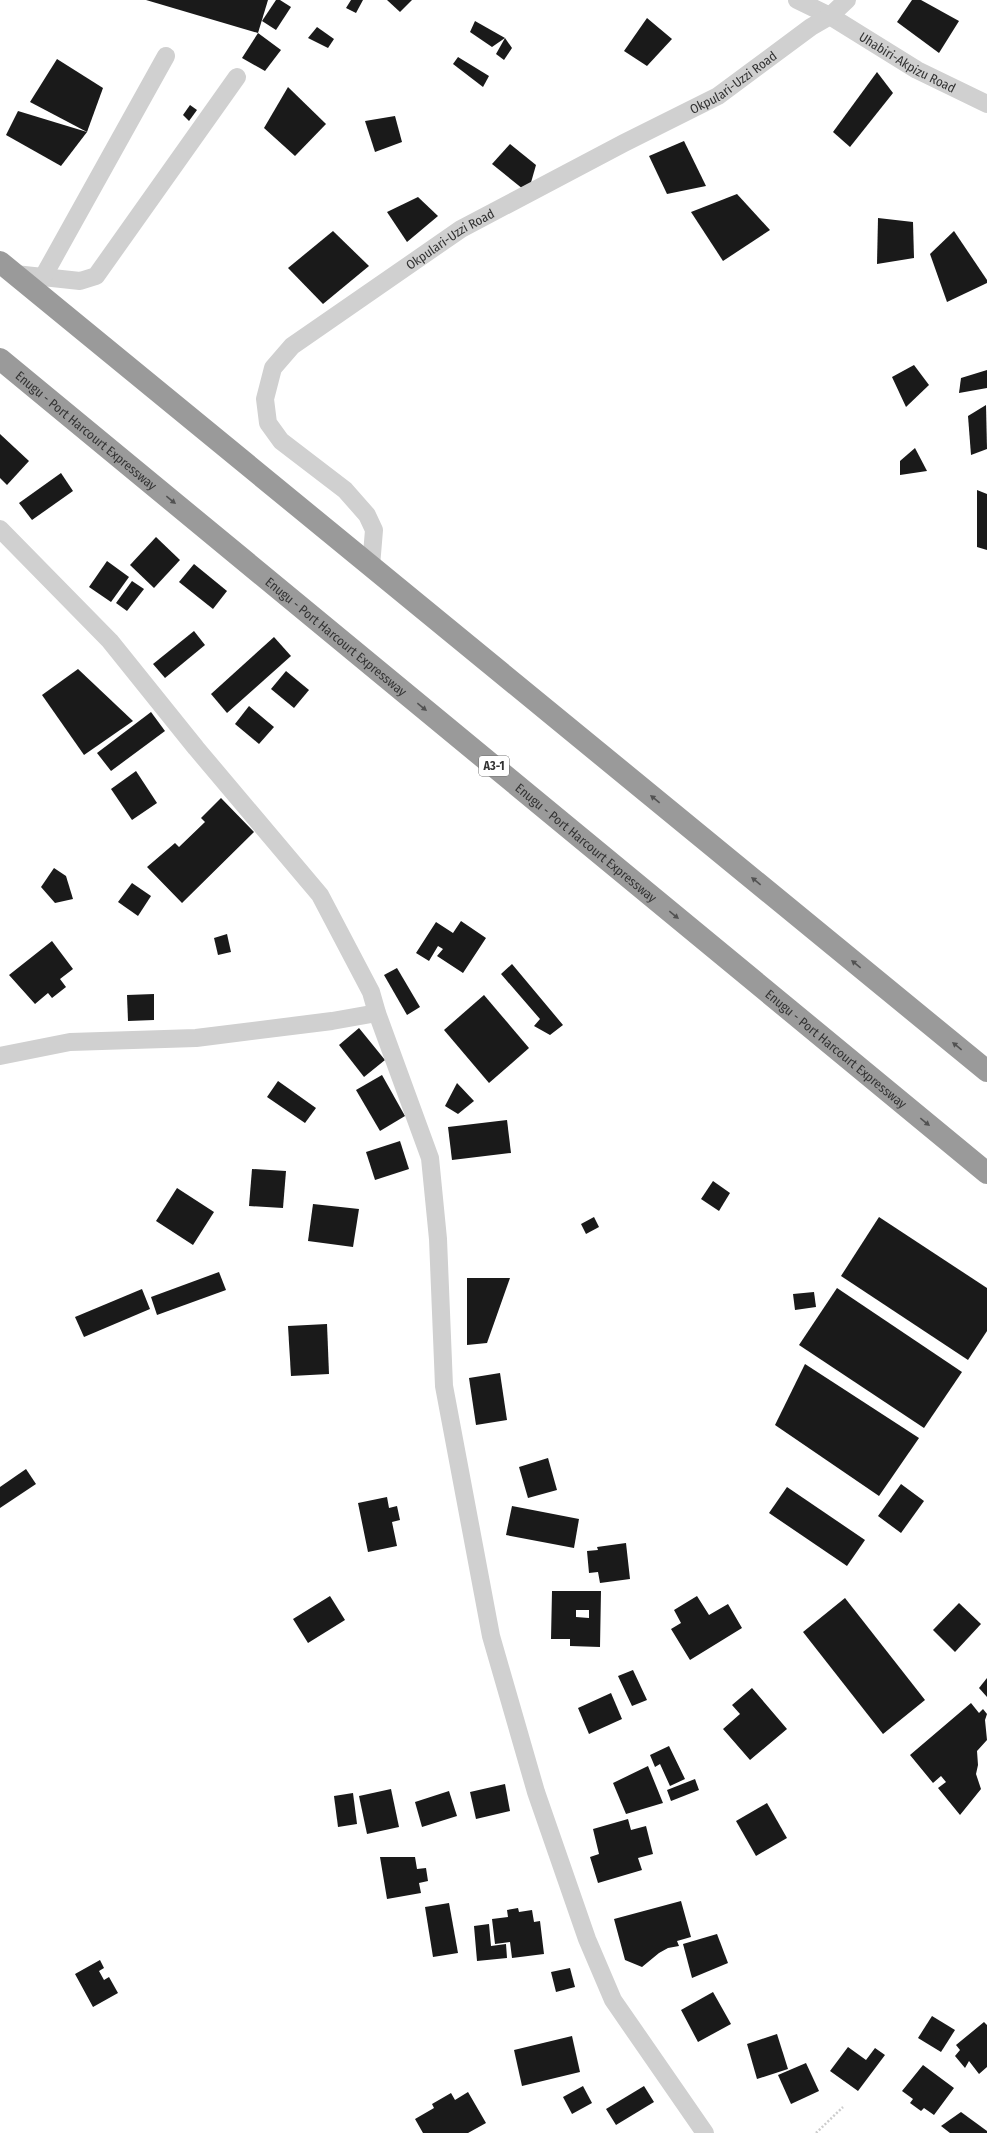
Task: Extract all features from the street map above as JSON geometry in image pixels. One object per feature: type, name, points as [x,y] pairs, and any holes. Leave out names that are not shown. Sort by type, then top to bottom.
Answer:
[{"type":"highway","points":[[7,268],[987,1071]]},
{"type":"highway","name":"Enugu - Port Harcourt Expressway","points":[[0,359],[987,1173]]},
{"type":"street","name":"Uhabiri-Akpizu Road","points":[[797,0],[830,16],[917,70],[987,104]]},
{"type":"street","name":"Okpulari-Uzzi Road","points":[[371,566],[374,530],[368,515],[345,490],[281,441],[268,423],[265,399],[273,368],[292,346],[461,229],[624,143],[718,96],[811,27],[830,16],[847,0]]},
{"type":"street","points":[[43,277],[166,56]]},
{"type":"street","points":[[7,268],[43,277],[80,281],[96,276],[237,77]]},
{"type":"street","points":[[0,528],[110,641],[196,748],[320,895],[371,992],[377,1013],[430,1158],[438,1239],[444,1386],[491,1636],[536,1792],[587,1939],[613,2000],[705,2133]]},
{"type":"street","points":[[0,1056],[70,1042],[196,1038],[332,1021],[377,1013]]},
{"type":"path","points":[[816,2133],[843,2107]]},
{"type":"building","points":[[146,0],[268,0],[258,33]]},
{"type":"building","points":[[276,0],[280,0],[291,7],[276,30],[262,21]]},
{"type":"building","points":[[351,0],[363,0],[356,13],[346,8]]},
{"type":"building","points":[[387,0],[412,0],[400,12]]},
{"type":"building","points":[[912,0],[921,0],[959,21],[939,53],[897,22]]},
{"type":"building","points":[[647,18],[672,39],[647,66],[624,51]]},
{"type":"building","points":[[475,21],[505,38],[492,47],[470,32]]},
{"type":"building","points":[[317,27],[334,39],[328,48],[308,38]]},
{"type":"building","points":[[258,33],[281,50],[265,71],[242,58]]},
{"type":"building","points":[[505,38],[512,48],[504,60],[496,54]]},
{"type":"building","points":[[458,57],[489,76],[483,87],[453,64]]},
{"type":"building","points":[[57,59],[103,88],[87,132],[30,102]]},
{"type":"building","points":[[877,72],[893,93],[850,147],[833,132]]},
{"type":"building","points":[[288,87],[326,124],[295,156],[264,128]]},
{"type":"building","points":[[190,105],[197,110],[189,121],[183,115]]},
{"type":"building","points":[[18,111],[87,132],[61,166],[6,135]]},
{"type":"building","points":[[395,116],[402,142],[375,152],[365,121]]},
{"type":"building","points":[[684,141],[706,186],[667,194],[649,156]]},
{"type":"building","points":[[510,144],[536,165],[528,193],[492,164]]},
{"type":"building","points":[[737,194],[770,230],[723,261],[691,212]]},
{"type":"building","points":[[418,197],[438,216],[407,242],[387,212]]},
{"type":"building","points":[[878,218],[913,222],[914,258],[877,264]]},
{"type":"building","points":[[333,231],[369,266],[323,304],[288,268]]},
{"type":"building","points":[[954,231],[987,280],[987,283],[947,302],[930,254]]},
{"type":"building","points":[[914,365],[929,385],[906,407],[892,377]]},
{"type":"building","points":[[987,370],[987,388],[959,393],[961,378]]},
{"type":"building","points":[[986,405],[987,449],[971,455],[968,416]]},
{"type":"building","points":[[0,434],[29,461],[7,485],[0,478]]},
{"type":"building","points":[[915,448],[927,471],[900,475],[900,461]]},
{"type":"building","points":[[61,473],[73,491],[32,520],[19,503]]},
{"type":"building","points":[[977,490],[987,494],[987,550],[977,547]]},
{"type":"building","points":[[156,537],[180,560],[154,588],[130,565]]},
{"type":"building","points":[[107,561],[129,577],[111,602],[89,587]]},
{"type":"building","points":[[194,564],[227,591],[213,609],[179,582]]},
{"type":"building","points":[[132,581],[144,589],[127,611],[116,603]]},
{"type":"building","points":[[194,631],[205,645],[165,678],[153,664]]},
{"type":"building","points":[[274,637],[291,656],[227,713],[211,694]]},
{"type":"building","points":[[78,669],[133,721],[84,755],[42,695]]},
{"type":"building","points":[[286,671],[309,690],[294,708],[271,689]]},
{"type":"building","points":[[249,706],[274,727],[259,744],[235,724]]},
{"type":"building","points":[[151,712],[165,731],[111,771],[97,753]]},
{"type":"building","points":[[136,771],[157,803],[132,820],[111,789]]},
{"type":"building","points":[[221,798],[254,832],[182,903],[147,867],[175,843],[179,847],[205,822],[201,818]]},
{"type":"building","points":[[54,868],[66,876],[73,899],[55,903],[41,887]]},
{"type":"building","points":[[132,883],[151,896],[138,916],[118,902]]},
{"type":"building","points":[[461,921],[486,938],[463,973],[437,956],[443,949],[438,946],[429,961],[416,953],[436,922],[453,933]]},
{"type":"building","points":[[227,934],[231,952],[218,955],[214,938]]},
{"type":"building","points":[[52,941],[73,969],[60,979],[66,987],[52,998],[48,993],[35,1004],[9,975]]},
{"type":"building","points":[[512,964],[563,1025],[550,1035],[534,1026],[540,1019],[501,974]]},
{"type":"building","points":[[397,968],[420,1007],[407,1015],[384,975]]},
{"type":"building","points":[[154,994],[154,1020],[128,1021],[127,995]]},
{"type":"building","points":[[484,995],[529,1048],[489,1083],[444,1030]]},
{"type":"building","points":[[359,1028],[385,1060],[364,1077],[339,1045]]},
{"type":"building","points":[[382,1075],[405,1116],[380,1131],[356,1090]]},
{"type":"building","points":[[278,1081],[316,1108],[305,1123],[267,1097]]},
{"type":"building","points":[[457,1083],[474,1101],[458,1114],[445,1106]]},
{"type":"building","points":[[507,1120],[511,1153],[452,1160],[448,1127]]},
{"type":"building","points":[[400,1141],[409,1169],[375,1180],[366,1152]]},
{"type":"building","points":[[252,1169],[286,1171],[283,1208],[249,1206]]},
{"type":"building","points":[[713,1181],[730,1193],[719,1211],[701,1199]]},
{"type":"building","points":[[177,1188],[214,1212],[193,1245],[156,1221]]},
{"type":"building","points":[[313,1204],[359,1209],[353,1247],[308,1241]]},
{"type":"building","points":[[594,1217],[599,1227],[586,1234],[581,1224]]},
{"type":"building","points":[[879,1217],[987,1288],[987,1331],[968,1360],[841,1276]]},
{"type":"building","points":[[219,1272],[226,1290],[157,1315],[151,1297]]},
{"type":"building","points":[[467,1278],[510,1278],[487,1343],[467,1345]]},
{"type":"building","points":[[837,1288],[962,1372],[924,1428],[799,1345]]},
{"type":"building","points":[[142,1289],[150,1309],[84,1337],[75,1317]]},
{"type":"building","points":[[814,1292],[816,1307],[795,1310],[793,1294]]},
{"type":"building","points":[[327,1324],[329,1374],[291,1376],[288,1326]]},
{"type":"building","points":[[805,1364],[919,1438],[879,1496],[775,1425]]},
{"type":"building","points":[[500,1373],[507,1420],[476,1425],[469,1378]]},
{"type":"building","points":[[548,1458],[557,1490],[528,1498],[519,1467]]},
{"type":"building","points":[[26,1469],[36,1484],[0,1508],[0,1487]]},
{"type":"building","points":[[901,1484],[924,1501],[901,1533],[878,1516]]},
{"type":"building","points":[[787,1487],[865,1540],[847,1566],[769,1513]]},
{"type":"building","points":[[387,1497],[389,1508],[397,1506],[400,1520],[392,1522],[397,1546],[368,1552],[358,1503]]},
{"type":"building","points":[[512,1506],[579,1519],[574,1548],[506,1535]]},
{"type":"building","points":[[626,1543],[630,1579],[600,1583],[598,1572],[589,1573],[587,1551],[598,1550],[597,1547]]},
{"type":"building","points":[[552,1591],[601,1591],[600,1647],[570,1646],[570,1639],[551,1639]],"holes":[[[576,1610],[589,1610],[589,1618],[576,1617]]]},
{"type":"building","points":[[330,1596],[345,1620],[308,1643],[293,1619]]},
{"type":"building","points":[[697,1596],[709,1615],[728,1604],[742,1628],[690,1660],[671,1629],[681,1623],[674,1610]]},
{"type":"building","points":[[845,1598],[925,1700],[883,1734],[803,1632]]},
{"type":"building","points":[[959,1603],[981,1624],[955,1652],[933,1630]]},
{"type":"building","points":[[633,1670],[647,1700],[632,1706],[618,1676]]},
{"type":"building","points":[[987,1678],[987,1697],[979,1688]]},
{"type":"building","points":[[752,1688],[787,1729],[750,1760],[723,1729],[740,1714],[732,1705]]},
{"type":"building","points":[[611,1693],[622,1719],[589,1734],[578,1708]]},
{"type":"building","points":[[971,1703],[979,1713],[983,1709],[987,1714],[985,1720],[987,1740],[977,1751],[978,1765],[976,1774],[981,1789],[960,1815],[938,1788],[946,1782],[941,1776],[933,1783],[910,1755]]},
{"type":"building","points":[[669,1746],[685,1779],[670,1786],[660,1764],[655,1767],[650,1755]]},
{"type":"building","points":[[648,1766],[663,1803],[626,1814],[613,1783]]},
{"type":"building","points":[[695,1779],[699,1790],[671,1801],[667,1790]]},
{"type":"building","points":[[505,1784],[510,1811],[476,1819],[470,1792]]},
{"type":"building","points":[[391,1789],[399,1827],[367,1834],[359,1796]]},
{"type":"building","points":[[449,1791],[457,1816],[422,1827],[415,1802]]},
{"type":"building","points":[[353,1793],[357,1824],[338,1827],[334,1796]]},
{"type":"building","points":[[767,1803],[787,1838],[756,1856],[736,1821]]},
{"type":"building","points":[[628,1819],[631,1830],[646,1826],[653,1854],[638,1858],[642,1870],[598,1883],[590,1857],[599,1854],[593,1829]]},
{"type":"building","points":[[380,1857],[415,1857],[417,1869],[426,1868],[428,1881],[419,1883],[421,1893],[387,1899]]},
{"type":"building","points":[[681,1901],[691,1937],[677,1941],[679,1946],[668,1948],[659,1953],[642,1967],[625,1960],[614,1919]]},
{"type":"building","points":[[449,1903],[458,1953],[433,1957],[425,1907]]},
{"type":"building","points":[[518,1908],[519,1912],[532,1910],[534,1922],[540,1921],[544,1954],[512,1958],[510,1942],[495,1944],[492,1919],[508,1917],[507,1910]]},
{"type":"building","points":[[489,1924],[491,1946],[506,1944],[507,1958],[477,1961],[474,1926]]},
{"type":"building","points":[[717,1934],[728,1963],[692,1978],[683,1944]]},
{"type":"building","points":[[100,1960],[104,1968],[99,1971],[104,1980],[109,1977],[118,1993],[93,2007],[75,1974]]},
{"type":"building","points":[[570,1968],[575,1987],[556,1992],[551,1972]]},
{"type":"building","points":[[713,1992],[731,2024],[698,2042],[681,2010]]},
{"type":"building","points":[[932,2016],[955,2030],[941,2052],[918,2038]]},
{"type":"building","points":[[984,2022],[987,2025],[987,2067],[979,2074],[969,2061],[965,2068],[955,2056],[960,2050],[956,2045]]},
{"type":"building","points":[[777,2034],[788,2069],[757,2079],[747,2044]]},
{"type":"building","points":[[572,2036],[580,2072],[522,2086],[514,2050]]},
{"type":"building","points":[[848,2047],[866,2060],[875,2048],[885,2055],[858,2091],[830,2071]]},
{"type":"building","points":[[806,2063],[819,2091],[791,2104],[778,2075]]},
{"type":"building","points":[[923,2065],[954,2088],[934,2115],[924,2108],[921,2111],[910,2103],[913,2099],[902,2091]]},
{"type":"building","points":[[583,2086],[592,2103],[572,2114],[563,2097]]},
{"type":"building","points":[[644,2086],[654,2102],[616,2125],[606,2109]]},
{"type":"building","points":[[468,2092],[486,2123],[468,2133],[423,2133],[415,2119],[434,2108],[432,2104],[451,2093],[455,2100]]},
{"type":"building","points":[[961,2112],[987,2131],[987,2133],[950,2133],[941,2126]]}]
